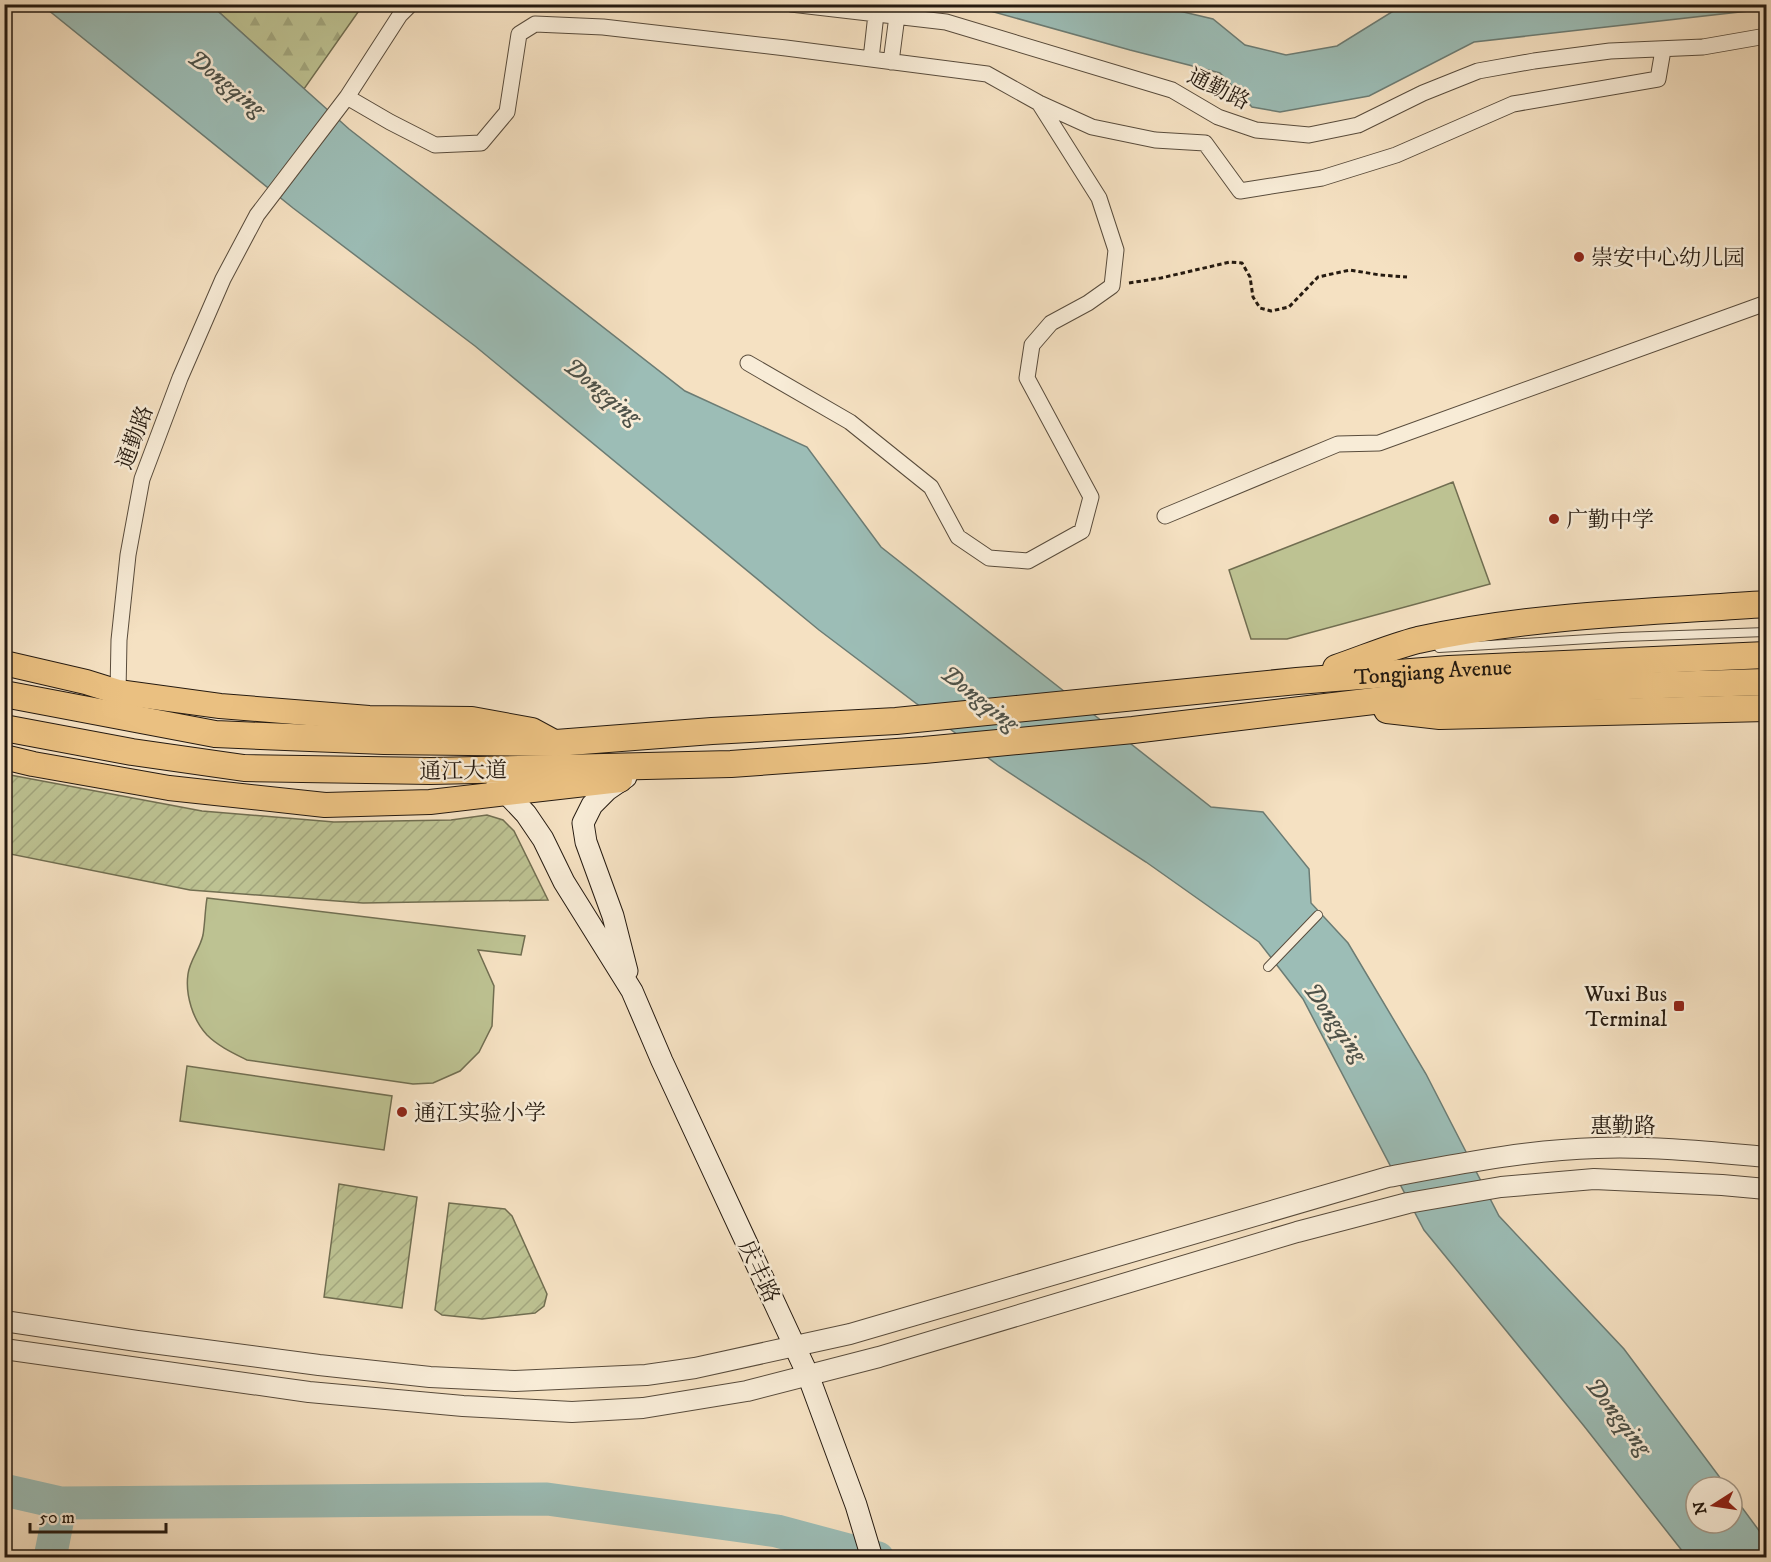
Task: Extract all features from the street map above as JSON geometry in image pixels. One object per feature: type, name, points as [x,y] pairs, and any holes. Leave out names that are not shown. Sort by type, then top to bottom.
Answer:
[{"type":"highway","points":[[1297,681],[1415,641],[1475,629],[1576,616],[1767,604]]},
{"type":"highway","name":"Tongjiang Avenue","points":[[896,721],[1297,681],[1449,669],[1767,655]]},
{"type":"highway","name":"Tongjiang Avenue","points":[[924,750],[1133,730],[1457,691],[1767,682]]},
{"type":"highway","name":"通江大道","points":[[4,694],[215,734],[384,741],[556,743],[712,731],[896,721]]},
{"type":"highway","points":[[1339,705],[1440,716],[1767,708]]},
{"type":"highway","name":"通江大道","points":[[4,728],[132,752],[244,768],[451,771],[731,764],[924,750]]},
{"type":"main road","points":[[4,663],[86,682],[118,692],[220,706],[369,718],[472,719],[532,730],[556,743]]},
{"type":"main road","points":[[4,756],[33,764],[169,788],[325,805],[430,802],[620,780]]},
{"type":"main road","points":[[632,992],[613,916],[586,842],[583,823],[592,805],[607,790],[620,780],[648,766]]},
{"type":"main road","points":[[451,771],[482,781],[507,794],[526,814],[543,840],[564,882],[632,992]]},
{"type":"main road","name":"庆丰路","points":[[632,992],[808,1375],[856,1505],[872,1557]]},
{"type":"street","points":[[411,4],[400,15],[347,97],[435,145],[481,143],[507,112],[519,34],[535,24],[603,27],[987,74],[1038,103],[1092,128],[1155,140],[1205,144],[1240,191],[1322,178],[1396,155],[1513,104],[1658,79],[1663,50]]},
{"type":"street","name":"通勤路","points":[[791,4],[946,22],[1173,90],[1218,117],[1256,130],[1309,135],[1358,125],[1423,93],[1478,71],[1610,51],[1703,47],[1767,36]]},
{"type":"street","points":[[871,59],[876,14]]},
{"type":"street","points":[[891,62],[897,16]]},
{"type":"street","name":"通勤路","points":[[118,692],[128,555],[142,479],[180,378],[224,279],[257,215],[347,97]]},
{"type":"street","points":[[748,363],[850,422],[931,487],[958,537],[989,558],[1028,561],[1082,531],[1091,497],[1027,378],[1032,345],[1052,323],[1088,303],[1112,286],[1116,250],[1099,198],[1038,103]]},
{"type":"street","points":[[1165,516],[1338,444],[1379,443],[1767,303]]},
{"type":"street","name":"惠勤路","points":[[4,1321],[319,1365],[430,1377],[515,1381],[646,1375],[695,1368],[850,1334],[1388,1177],[1480,1159],[1598,1148],[1660,1149],[1767,1157]]},
{"type":"street","points":[[4,1349],[309,1392],[463,1406],[572,1412],[643,1408],[747,1391],[879,1357],[1297,1232],[1407,1203],[1501,1187],[1594,1179],[1767,1189]]},
{"type":"lane","points":[[1435,648],[1767,632]]},
{"type":"lane","points":[[1390,650],[1423,648]]},
{"type":"lane","points":[[1268,967],[1318,915]]},
{"type":"path","points":[[1112,286],[1161,278],[1230,262],[1242,263],[1250,278],[1253,297],[1260,308],[1271,311],[1289,307],[1318,277],[1350,270],[1407,277]]},
{"type":"green space","points":[[211,5],[363,5],[304,89]]},
{"type":"green space","points":[[1453,482],[1490,584],[1287,639],[1251,639],[1229,570]]},
{"type":"green space","points":[[5,774],[202,811],[334,822],[451,820],[487,815],[503,820],[514,831],[548,900],[363,903],[190,890],[5,853]]},
{"type":"green space","points":[[207,898],[525,936],[521,955],[478,950],[494,986],[492,1026],[479,1052],[460,1071],[433,1083],[413,1084],[247,1060],[211,1039],[194,1015],[187,982],[189,969],[203,935]]},
{"type":"green space","points":[[187,1066],[392,1096],[384,1150],[180,1121]]},
{"type":"green space","points":[[339,1184],[417,1197],[402,1308],[324,1297]]},
{"type":"green space","points":[[449,1203],[505,1209],[512,1216],[547,1294],[544,1306],[535,1313],[482,1319],[442,1315],[435,1310]]},
{"type":"water","points":[[1766,4],[1766,9],[1474,42],[1369,96],[1280,112],[1252,107],[1220,73],[969,5],[1154,5],[1213,19],[1245,45],[1286,55],[1337,46],[1403,5]]},
{"type":"water","name":"Dongqing","points":[[42,5],[211,5],[349,129],[685,391],[807,447],[881,547],[1211,807],[1263,812],[1309,869],[1311,903],[1348,943],[1426,1074],[1499,1216],[1624,1349],[1718,1475],[1684,1475],[1684,1535],[1744,1535],[1744,1510],[1766,1540],[1766,1557],[1687,1557],[1584,1426],[1424,1230],[1303,999],[1259,942],[1146,862],[999,766],[819,630],[475,346],[293,208]]},
{"type":"waterway","points":[[4,1490],[61,1503],[547,1499],[777,1531],[878,1558]]},
{"type":"waterway","points":[[50,1558],[61,1503]]},
{"type":"place","name":"崇安中心幼儿园","points":[[1579,257]]},
{"type":"place","name":"广勤中学","points":[[1554,519]]},
{"type":"place","name":"Wuxi Bus Terminal","points":[[1679,1006]]},
{"type":"place","name":"通江实验小学","points":[[402,1112]]}]
